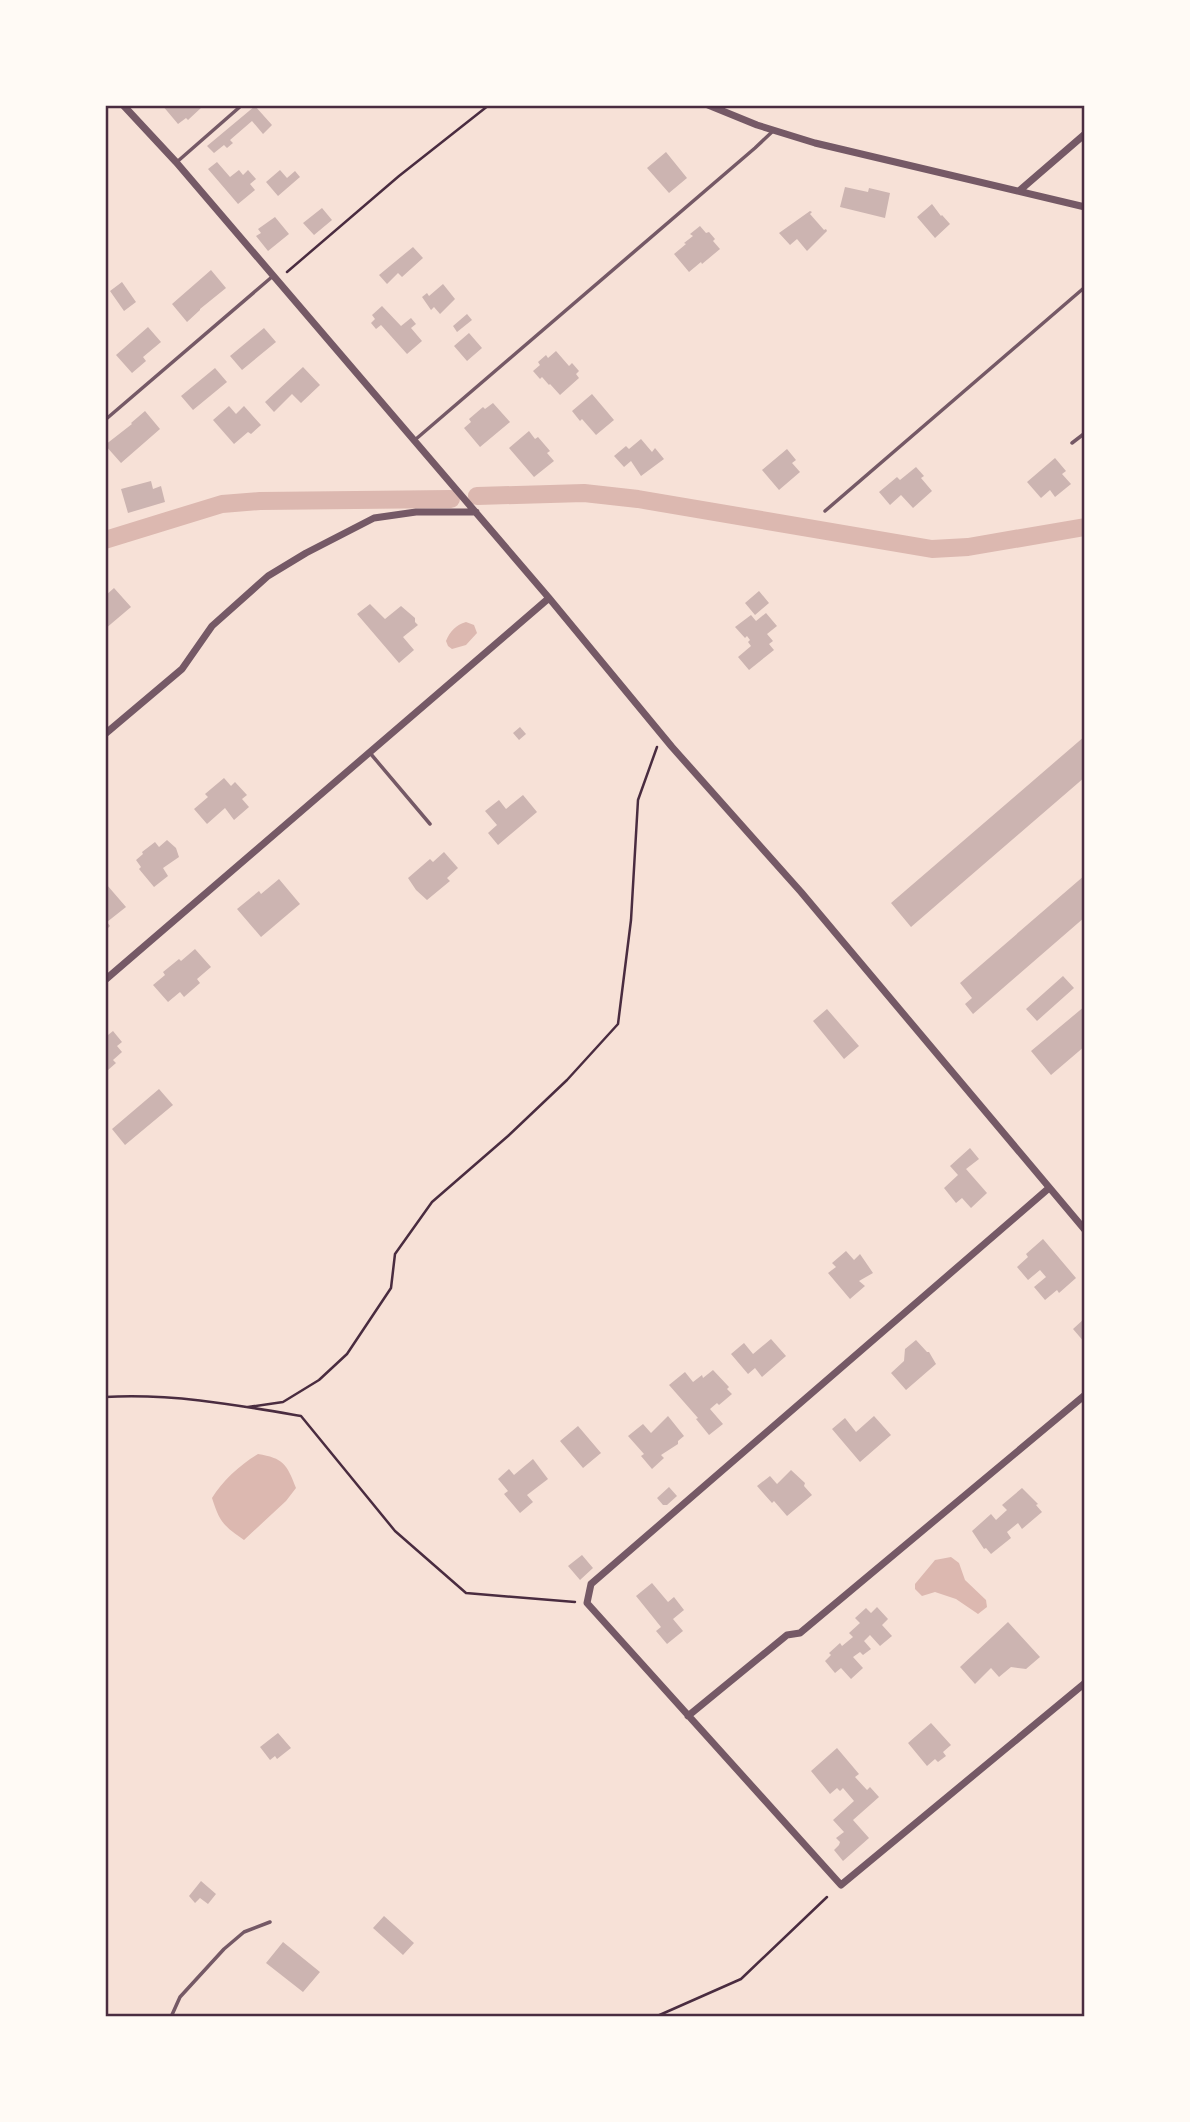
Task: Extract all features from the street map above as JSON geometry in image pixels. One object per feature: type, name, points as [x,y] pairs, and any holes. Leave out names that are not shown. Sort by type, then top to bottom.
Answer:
[{"type":"street","points":[[124,105],[476,512],[661,734],[801,892],[1085,1230]]},
{"type":"street","points":[[708,105],[757,125],[815,143],[1085,207]]},
{"type":"street","points":[[1019,191],[1085,134]]},
{"type":"street","points":[[105,734],[182,669],[212,626],[268,576],[306,553],[374,518],[416,512],[476,512]]},
{"type":"street","points":[[105,980],[549,598]]},
{"type":"street","points":[[1049,1188],[591,1584],[587,1603],[841,1885],[1085,1683]]},
{"type":"street","points":[[688,1716],[787,1635],[800,1633],[1085,1395]]},
{"type":"lane","points":[[176,163],[243,105]]},
{"type":"lane","points":[[414,440],[773,130]]},
{"type":"lane","points":[[105,420],[275,278]]},
{"type":"lane","points":[[825,511],[1085,287]]},
{"type":"lane","points":[[1072,443],[1085,433]]},
{"type":"lane","points":[[370,752],[430,824]]},
{"type":"lane","points":[[171,2017],[180,1997],[224,1949],[244,1932],[271,1922]]},
{"type":"path","points":[[275,278],[489,105]]},
{"type":"path","points":[[248,1407],[283,1402],[319,1380],[347,1354],[391,1289],[395,1254],[432,1202],[567,1080],[618,1024],[631,920],[638,800],[661,734]]},
{"type":"path","points":[[105,1397],[209,1401],[301,1416],[395,1531],[466,1592],[577,1602]]},
{"type":"path","points":[[655,2017],[741,1979],[827,1897]]},
{"type":"shaded area","points":[[466,622],[474,625],[477,633],[466,645],[452,649],[446,641],[451,631]]},
{"type":"shaded area","points":[[258,1454],[279,1460],[290,1473],[296,1488],[286,1501],[244,1540],[223,1523],[212,1498],[232,1473]]},
{"type":"shaded area","points":[[951,1557],[959,1563],[965,1580],[986,1600],[987,1607],[978,1614],[956,1599],[935,1592],[922,1596],[915,1589],[915,1584],[935,1560]]},
{"type":"building","points":[[162,105],[202,107],[188,120],[186,118],[178,124]]},
{"type":"building","points":[[255,106],[272,125],[263,134],[252,121],[230,140],[233,143],[227,148],[224,145],[214,153],[207,146]]},
{"type":"building","points":[[666,152],[687,178],[669,193],[647,168]]},
{"type":"building","points":[[217,162],[230,177],[239,170],[243,175],[248,170],[256,179],[250,184],[255,190],[238,204],[208,169]]},
{"type":"building","points":[[280,170],[287,178],[295,171],[300,177],[278,196],[266,182]]},
{"type":"building","points":[[845,187],[868,192],[869,188],[890,193],[885,218],[840,207]]},
{"type":"building","points":[[932,204],[950,224],[935,238],[917,217]]},
{"type":"building","points":[[322,208],[332,220],[314,235],[303,223]]},
{"type":"building","points":[[810,211],[827,231],[807,251],[797,239],[790,245],[779,233]]},
{"type":"building","points":[[275,217],[289,234],[268,251],[256,236],[261,233],[258,229]]},
{"type":"building","points":[[700,226],[706,233],[709,232],[720,249],[689,272],[674,254]]},
{"type":"building","points":[[413,247],[423,258],[402,277],[398,273],[387,284],[379,275]]},
{"type":"building","points":[[211,270],[226,288],[187,322],[172,304]]},
{"type":"building","points":[[122,282],[136,302],[124,311],[110,291]]},
{"type":"building","points":[[443,284],[455,299],[440,314],[434,307],[431,310],[422,297],[427,293],[429,296]]},
{"type":"building","points":[[382,306],[401,326],[411,318],[416,324],[411,328],[422,341],[407,354],[381,325],[376,329],[371,323],[375,319],[372,315]]},
{"type":"building","points":[[467,314],[472,320],[457,332],[453,326]]},
{"type":"building","points":[[148,327],[161,342],[143,357],[146,361],[132,373],[116,355]]},
{"type":"building","points":[[264,328],[276,342],[242,370],[230,356]]},
{"type":"building","points":[[469,333],[482,348],[467,361],[454,346]]},
{"type":"building","points":[[556,351],[569,366],[572,363],[579,371],[576,374],[579,378],[560,395],[533,371],[546,355],[548,358]]},
{"type":"building","points":[[303,367],[320,385],[301,403],[292,394],[274,412],[265,402]]},
{"type":"building","points":[[215,368],[227,382],[193,410],[181,396]]},
{"type":"building","points":[[592,394],[614,420],[596,435],[572,411]]},
{"type":"building","points":[[493,403],[510,422],[480,447],[464,428],[471,422],[469,419],[483,407],[485,409]]},
{"type":"building","points":[[229,406],[236,414],[244,406],[261,425],[234,444],[213,420]]},
{"type":"building","points":[[145,411],[160,429],[121,463],[105,445]]},
{"type":"building","points":[[529,431],[550,451],[547,453],[554,461],[534,477],[509,448]]},
{"type":"building","points":[[641,439],[652,452],[655,448],[664,459],[641,476],[631,461],[624,467],[614,456]]},
{"type":"building","points":[[787,449],[796,460],[792,463],[800,472],[779,490],[762,470]]},
{"type":"building","points":[[1055,458],[1066,471],[1062,474],[1071,484],[1055,497],[1050,490],[1041,498],[1027,482]]},
{"type":"building","points":[[916,467],[932,491],[913,508],[901,495],[890,505],[879,492],[897,477],[900,480]]},
{"type":"building","points":[[151,481],[153,489],[161,486],[165,502],[128,513],[121,489]]},
{"type":"building","points":[[114,588],[131,607],[105,629],[105,596]]},
{"type":"building","points":[[759,591],[769,603],[755,615],[745,603]]},
{"type":"building","points":[[370,604],[385,619],[401,606],[415,618],[418,625],[403,637],[414,650],[399,663],[357,614]]},
{"type":"building","points":[[766,613],[777,626],[767,634],[773,641],[769,644],[774,650],[749,670],[738,657],[751,646],[748,642],[750,640],[735,627],[751,615],[756,621]]},
{"type":"building","points":[[520,727],[526,734],[519,740],[513,733]]},
{"type":"building","points":[[1085,736],[1085,777],[911,927],[891,903]]},
{"type":"building","points":[[224,778],[231,786],[235,782],[247,795],[242,799],[249,807],[234,820],[225,808],[207,824],[194,809],[208,797],[205,794]]},
{"type":"building","points":[[523,795],[537,812],[498,845],[488,833],[497,825],[485,811],[499,800],[506,809]]},
{"type":"building","points":[[167,840],[176,848],[179,857],[163,868],[168,876],[154,887],[139,869],[141,867],[136,860],[155,842],[159,847]]},
{"type":"building","points":[[444,852],[458,868],[447,878],[450,881],[427,900],[408,878],[430,859],[433,862]]},
{"type":"building","points":[[1085,875],[1085,917],[973,1014],[965,1004],[972,998],[960,983]]},
{"type":"building","points":[[279,879],[300,904],[261,937],[237,909]]},
{"type":"building","points":[[107,885],[126,907],[107,922],[110,926],[105,931],[105,887]]},
{"type":"building","points":[[195,949],[211,967],[197,979],[200,983],[184,997],[180,992],[168,1002],[153,985],[165,975],[163,972]]},
{"type":"building","points":[[1063,976],[1074,988],[1037,1021],[1026,1009]]},
{"type":"building","points":[[1085,1006],[1085,1046],[1051,1075],[1031,1051]]},
{"type":"building","points":[[827,1009],[859,1046],[844,1059],[813,1021]]},
{"type":"building","points":[[113,1031],[122,1042],[117,1046],[122,1052],[113,1060],[116,1063],[108,1070],[105,1067],[105,1032],[108,1035]]},
{"type":"building","points":[[159,1089],[173,1105],[125,1145],[112,1129]]},
{"type":"building","points":[[970,1148],[979,1159],[966,1169],[987,1193],[971,1208],[962,1198],[956,1203],[944,1188],[958,1175],[950,1166]]},
{"type":"building","points":[[1043,1239],[1076,1278],[1059,1293],[1057,1290],[1045,1300],[1034,1287],[1046,1277],[1040,1270],[1028,1280],[1017,1267],[1028,1257],[1026,1254]]},
{"type":"building","points":[[846,1251],[854,1260],[860,1254],[873,1273],[859,1281],[865,1286],[850,1299],[828,1273],[836,1267],[832,1263]]},
{"type":"building","points":[[1085,1318],[1085,1343],[1073,1329]]},
{"type":"building","points":[[771,1339],[786,1356],[762,1377],[755,1368],[748,1374],[731,1354],[744,1343],[753,1354]]},
{"type":"building","points":[[916,1340],[929,1352],[936,1364],[906,1390],[891,1373],[904,1361],[905,1349]]},
{"type":"building","points":[[713,1370],[732,1394],[710,1409],[723,1424],[709,1435],[669,1385],[685,1372],[693,1382]]},
{"type":"building","points":[[668,1416],[684,1436],[678,1444],[661,1455],[664,1458],[652,1469],[641,1456],[644,1454],[628,1436],[643,1424],[651,1433]]},
{"type":"building","points":[[874,1416],[891,1435],[860,1462],[832,1429],[845,1418],[856,1432]]},
{"type":"building","points":[[578,1426],[601,1453],[583,1468],[560,1441]]},
{"type":"building","points":[[533,1459],[548,1479],[527,1495],[533,1502],[520,1513],[504,1494],[508,1491],[498,1479],[509,1469],[514,1475]]},
{"type":"building","points":[[791,1470],[805,1483],[804,1486],[812,1495],[787,1516],[757,1486],[770,1476],[777,1484]]},
{"type":"building","points":[[669,1487],[677,1496],[667,1505],[663,1505],[657,1498]]},
{"type":"building","points":[[1022,1488],[1042,1512],[1022,1529],[1018,1523],[1007,1532],[1011,1538],[991,1554],[984,1549],[972,1531],[991,1514],[996,1520],[1007,1510],[1002,1505]]},
{"type":"building","points":[[582,1555],[593,1568],[580,1580],[568,1566]]},
{"type":"building","points":[[652,1583],[668,1602],[674,1597],[684,1610],[673,1619],[683,1631],[667,1644],[656,1631],[661,1627],[636,1596]]},
{"type":"building","points":[[877,1607],[888,1619],[882,1625],[892,1636],[880,1646],[870,1635],[864,1641],[871,1649],[863,1655],[860,1652],[853,1657],[863,1668],[851,1679],[841,1668],[835,1673],[825,1661],[831,1655],[829,1653],[840,1643],[842,1646],[853,1637],[849,1633],[860,1623],[855,1618],[866,1608],[871,1613]]},
{"type":"building","points":[[1008,1622],[1040,1657],[1026,1669],[1011,1667],[999,1677],[991,1668],[975,1684],[960,1667]]},
{"type":"building","points":[[931,1723],[951,1745],[943,1752],[946,1756],[938,1762],[935,1759],[927,1766],[908,1743]]},
{"type":"building","points":[[278,1733],[291,1748],[277,1759],[275,1756],[270,1760],[260,1747]]},
{"type":"building","points":[[837,1748],[859,1774],[855,1777],[867,1790],[870,1787],[879,1797],[853,1820],[869,1838],[843,1861],[834,1850],[840,1842],[836,1838],[844,1832],[833,1820],[854,1801],[843,1788],[840,1791],[837,1788],[830,1794],[811,1771]]},
{"type":"building","points":[[201,1881],[216,1894],[208,1904],[200,1898],[195,1903],[189,1896]]},
{"type":"building","points":[[384,1916],[414,1943],[403,1955],[373,1928]]},
{"type":"building","points":[[283,1942],[320,1972],[303,1992],[266,1963]]},
{"type":"waterway","points":[[477,496],[584,493],[638,499],[932,549],[968,547],[1085,527]]},
{"type":"waterway","points":[[105,540],[222,504],[260,501],[451,499]]}]
